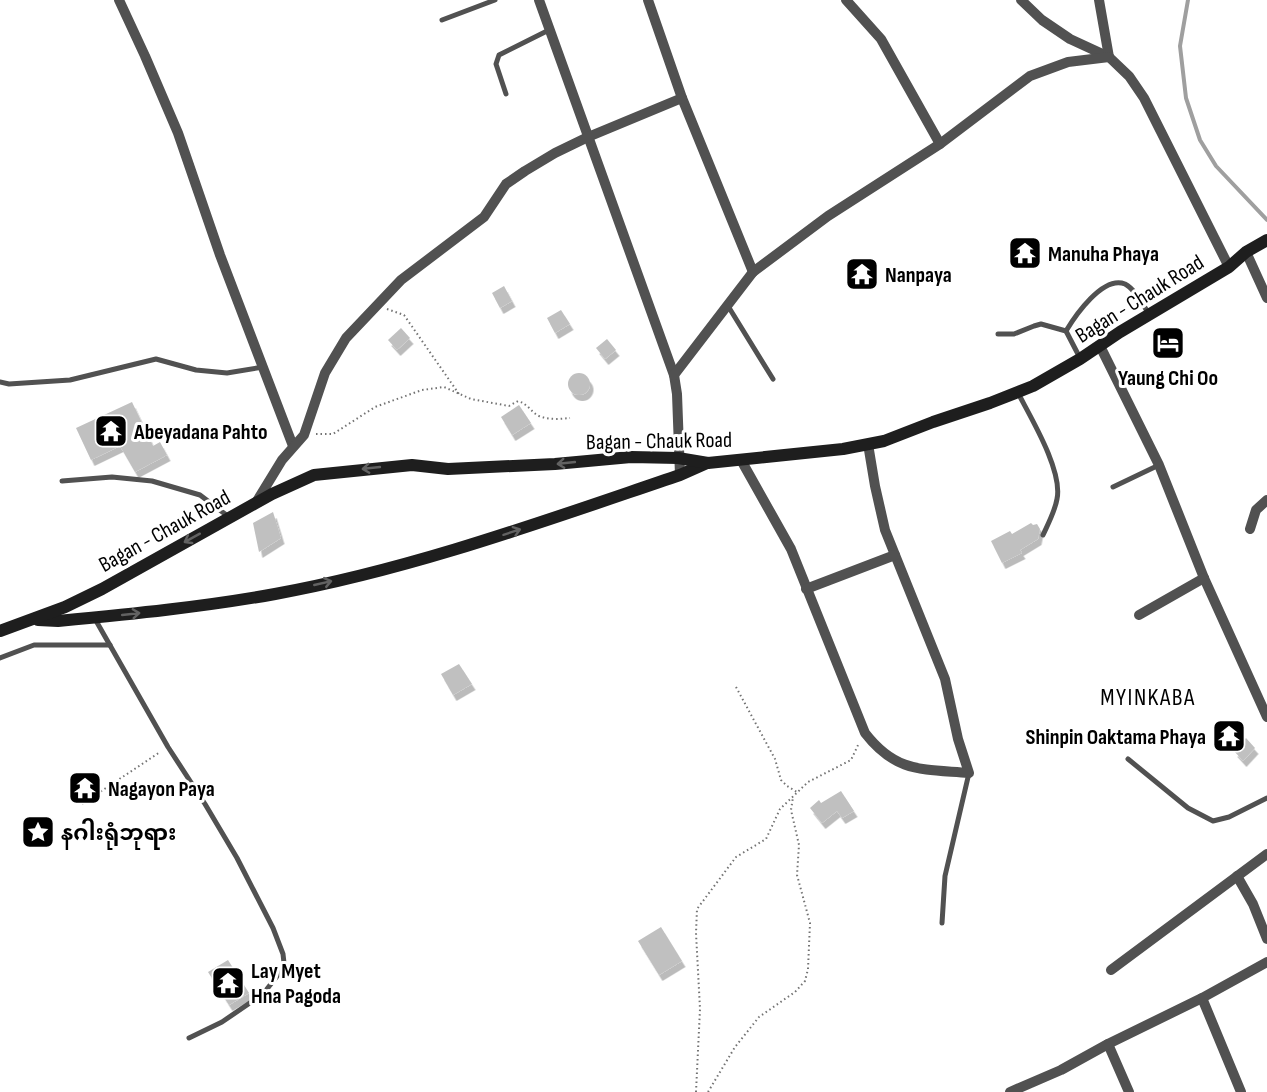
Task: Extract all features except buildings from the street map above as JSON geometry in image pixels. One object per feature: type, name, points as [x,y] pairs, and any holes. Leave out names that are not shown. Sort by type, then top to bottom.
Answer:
[{"type":"main road","name":"Bagan - Chauk Road","points":[[0,631],[64,607],[102,589],[257,501],[314,475],[412,465],[448,470],[631,457],[708,463],[843,449],[884,441],[1033,386],[1228,267],[1246,252],[1267,240]]},
{"type":"main road","points":[[31,620],[58,621],[94,618],[276,594],[361,574],[504,535],[680,475],[708,463]]},
{"type":"street","points":[[119,0],[178,133],[220,255],[293,446]]},
{"type":"street","points":[[539,0],[674,375],[677,394],[680,475]]},
{"type":"street","points":[[648,0],[682,98],[753,272]]},
{"type":"street","points":[[846,0],[881,39],[940,144]]},
{"type":"street","points":[[1021,0],[1042,20],[1070,39],[1109,57],[1129,76],[1144,98],[1228,267]]},
{"type":"street","points":[[1099,0],[1109,57]]},
{"type":"street","points":[[674,375],[753,272],[828,216],[940,144],[1030,76],[1068,62],[1109,57]]},
{"type":"street","points":[[257,501],[293,446],[304,435],[325,373],[346,338],[401,280],[484,217],[506,184],[555,153],[682,98]]},
{"type":"street","points":[[1246,252],[1267,298]]},
{"type":"street","points":[[1100,346],[1159,465],[1204,578],[1267,717]]},
{"type":"street","points":[[741,459],[791,549],[865,733],[890,759],[914,768],[969,772],[958,740],[945,679],[885,530],[874,486],[868,444]]},
{"type":"street","points":[[1250,529],[1256,510],[1267,500]]},
{"type":"street","points":[[806,589],[895,555]]},
{"type":"street","points":[[1139,615],[1204,578]]},
{"type":"street","points":[[1111,970],[1267,854]]},
{"type":"street","points":[[1237,876],[1253,904],[1267,939]]},
{"type":"street","points":[[1010,1092],[1030,1088],[1108,1044],[1202,998],[1267,962]]},
{"type":"street","points":[[1202,998],[1241,1092]]},
{"type":"street","points":[[1108,1044],[1129,1092]]},
{"type":"lane","points":[[442,20],[495,0]]},
{"type":"lane","points":[[506,93],[496,64],[499,55],[550,29]]},
{"type":"lane","points":[[1066,331],[1079,310],[1097,293],[1114,283],[1128,285],[1149,314]]},
{"type":"lane","points":[[728,306],[773,379]]},
{"type":"lane","points":[[998,334],[1014,334],[1041,324],[1066,331],[1080,359]]},
{"type":"lane","points":[[0,382],[9,384],[70,380],[156,359],[196,370],[227,373],[263,367]]},
{"type":"lane","points":[[1017,392],[1048,452],[1054,472],[1058,498],[1043,535]]},
{"type":"lane","points":[[1113,486],[1159,465]]},
{"type":"lane","points":[[62,481],[112,477],[152,481],[200,495],[229,517]]},
{"type":"lane","points":[[94,618],[168,747],[237,858],[273,928],[283,954],[282,970],[263,994],[222,1022],[189,1038]]},
{"type":"lane","points":[[0,658],[34,645],[110,645]]},
{"type":"lane","points":[[1128,759],[1188,808],[1213,821],[1228,817],[1267,798]]},
{"type":"lane","points":[[942,924],[945,876],[969,772]]},
{"type":"path","points":[[375,305],[404,315],[459,394]]},
{"type":"path","points":[[304,435],[333,434],[375,407],[422,390],[444,387],[471,399],[509,406],[518,401],[526,404],[538,415],[552,419],[570,418]]},
{"type":"path","points":[[736,687],[775,759],[781,780],[797,792]]},
{"type":"path","points":[[696,1092],[700,1009],[697,909],[736,857],[766,839],[780,809],[808,782],[851,760],[865,733]]},
{"type":"path","points":[[82,804],[168,747]]},
{"type":"path","points":[[708,1092],[735,1047],[759,1017],[795,992],[805,981],[807,975],[810,923],[797,875],[799,846],[791,810],[793,796]]},
{"type":"waterway","points":[[1188,0],[1180,46],[1186,98],[1200,140],[1216,166],[1267,220]]},
{"type":"place","name":"Manuha Phaya","points":[[1025,253]]},
{"type":"place","name":"Nanpaya","points":[[862,274]]},
{"type":"place","name":"Yaung Chi Oo","points":[[1168,343]]},
{"type":"place","name":"Abeyadana Pahto","points":[[111,431]]},
{"type":"place","name":"Shinpin Oaktama Phaya","points":[[1229,736]]},
{"type":"place","name":"Nagayon Paya","points":[[85,788]]},
{"type":"place","name":"နဂါးရုံဘုရား","points":[[38,832]]},
{"type":"place","name":"Lay Myet Hna Pagoda","points":[[228,983]]},
{"type":"district","name":"MYINKABA","points":[[1148,697]]}]
